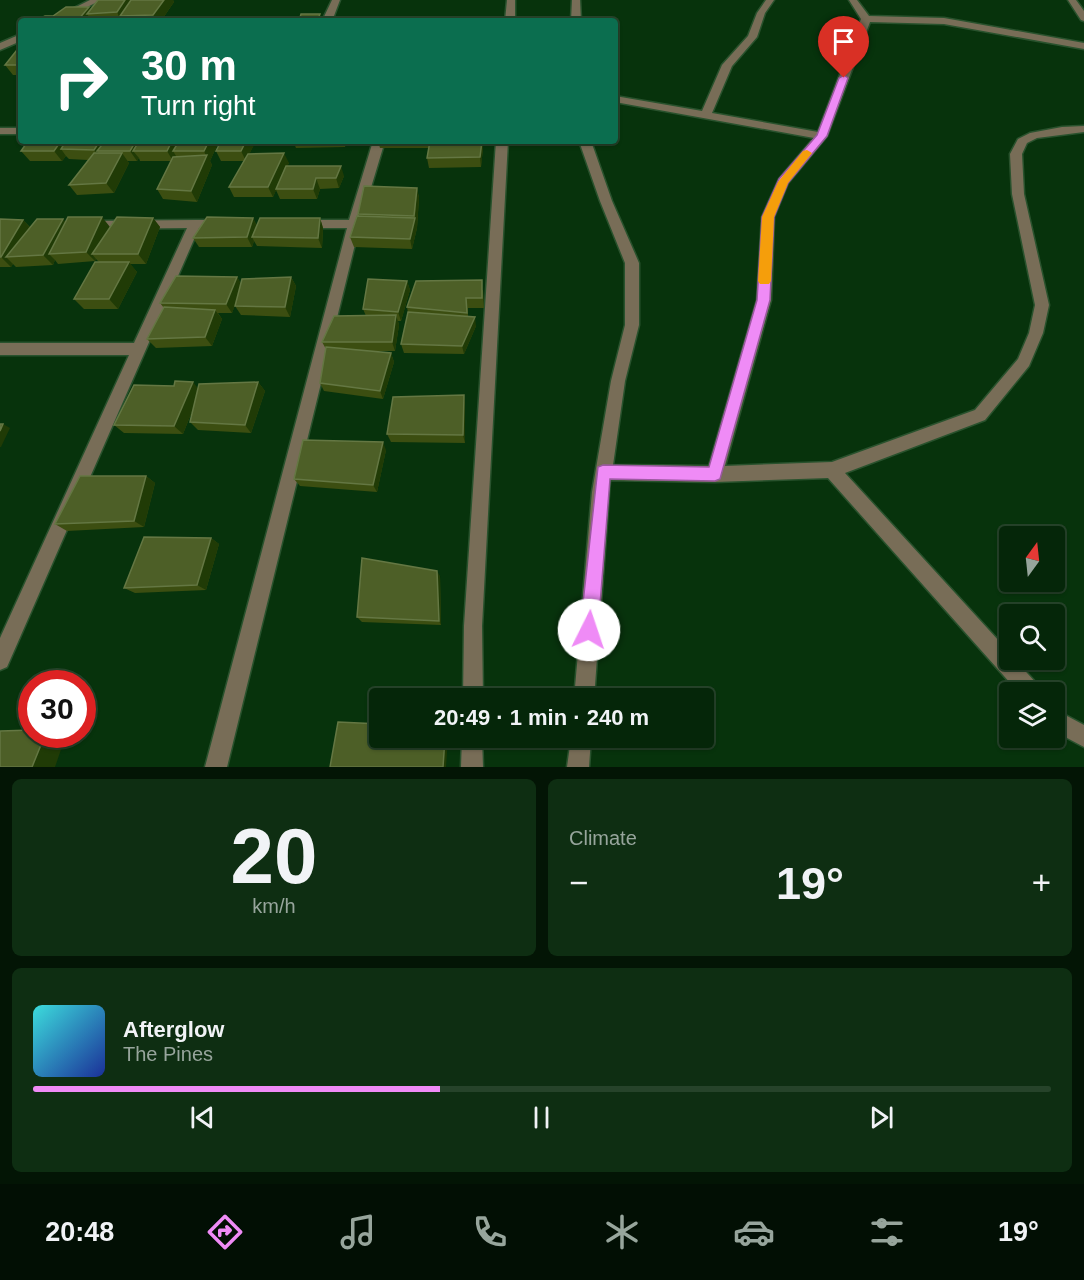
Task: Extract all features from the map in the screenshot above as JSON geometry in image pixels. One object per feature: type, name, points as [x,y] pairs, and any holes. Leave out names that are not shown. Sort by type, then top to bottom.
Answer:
[{"type":"street","points":[[60,18],[98,0]]},
{"type":"street","points":[[328,18],[336,0]]},
{"type":"street","points":[[510,18],[512,0]]},
{"type":"street","points":[[576,0],[576,18]]},
{"type":"street","points":[[706,114],[727,65],[752,37],[768,0]]},
{"type":"street","points":[[853,0],[866,19]]},
{"type":"street","points":[[1072,0],[1084,18]]},
{"type":"street","points":[[866,19],[944,21],[1084,46]]},
{"type":"street","points":[[715,474],[764,300],[768,217],[783,182],[822,136],[866,19]]},
{"type":"street","points":[[3,45],[18,38]]},
{"type":"street","points":[[3,45],[18,44]]},
{"type":"street","points":[[618,99],[822,136]]},
{"type":"street","points":[[603,472],[715,474],[832,470],[980,416],[1024,362],[1036,333],[1042,305],[1018,194],[1016,154],[1022,141],[1034,135],[1084,129]]},
{"type":"street","points":[[0,131],[18,131]]},
{"type":"street","points":[[216,767],[354,224],[378,144]]},
{"type":"street","points":[[473,688],[473,626],[502,144]]},
{"type":"street","points":[[585,688],[603,472],[618,381],[632,325],[632,263],[606,201],[586,144]]},
{"type":"street","points":[[0,660],[195,224]]},
{"type":"street","points":[[80,225],[218,224]]},
{"type":"street","points":[[286,224],[354,224]]},
{"type":"street","points":[[0,349],[139,349]]},
{"type":"street","points":[[832,470],[1022,682]]},
{"type":"street","points":[[1065,726],[1084,737]]},
{"type":"street","points":[[472,748],[472,767]]},
{"type":"street","points":[[578,767],[580,748]]},
{"type":"building","points":[[98,0],[125,0],[117,12],[87,14]]},
{"type":"building","points":[[131,0],[164,0],[153,15],[120,16]]},
{"type":"building","points":[[66,7],[89,7],[80,18],[41,18],[53,16]]},
{"type":"building","points":[[301,14],[320,14],[318,18],[300,18]]},
{"type":"building","points":[[18,49],[18,65],[5,65]]},
{"type":"building","points":[[26,144],[59,144],[54,151],[21,151]]},
{"type":"building","points":[[64,144],[98,144],[94,150],[61,149]]},
{"type":"building","points":[[103,144],[134,144],[130,151],[97,151]]},
{"type":"building","points":[[137,144],[170,144],[167,151],[133,151]]},
{"type":"building","points":[[177,144],[208,144],[204,151],[173,151]]},
{"type":"building","points":[[220,144],[244,144],[241,151],[216,151]]},
{"type":"building","points":[[429,144],[482,144],[480,157],[427,158]]},
{"type":"building","points":[[94,153],[122,153],[106,183],[69,185]]},
{"type":"building","points":[[284,153],[268,187],[229,187],[248,154]]},
{"type":"building","points":[[207,155],[191,191],[157,189],[173,157]]},
{"type":"building","points":[[286,166],[341,166],[336,178],[316,178],[313,189],[276,189]]},
{"type":"building","points":[[364,186],[417,188],[414,216],[358,214]]},
{"type":"building","points":[[357,216],[415,218],[410,239],[350,237]]},
{"type":"building","points":[[68,217],[102,217],[86,252],[49,254]]},
{"type":"building","points":[[117,217],[153,218],[138,254],[92,254]]},
{"type":"building","points":[[207,217],[253,218],[247,237],[193,238]]},
{"type":"building","points":[[260,218],[320,218],[318,238],[252,237]]},
{"type":"building","points":[[0,219],[23,220],[1,257],[0,257]]},
{"type":"building","points":[[37,219],[63,219],[43,255],[6,257]]},
{"type":"building","points":[[95,262],[129,262],[109,299],[74,299]]},
{"type":"building","points":[[176,276],[237,277],[226,304],[160,303]]},
{"type":"building","points":[[291,277],[285,307],[235,306],[242,279]]},
{"type":"building","points":[[368,279],[407,281],[398,312],[363,309]]},
{"type":"building","points":[[482,280],[482,298],[466,298],[467,313],[407,307],[416,281]]},
{"type":"building","points":[[164,307],[215,310],[205,337],[147,339]]},
{"type":"building","points":[[408,312],[475,317],[462,346],[401,344]]},
{"type":"building","points":[[396,315],[392,342],[322,342],[334,316]]},
{"type":"building","points":[[326,347],[391,353],[380,391],[320,383]]},
{"type":"building","points":[[175,381],[193,382],[174,426],[114,425],[134,385],[174,386]]},
{"type":"building","points":[[258,382],[245,425],[190,422],[199,384]]},
{"type":"building","points":[[464,395],[463,435],[387,434],[393,397]]},
{"type":"building","points":[[303,440],[383,442],[373,485],[294,479]]},
{"type":"building","points":[[80,476],[146,476],[134,521],[55,524]]},
{"type":"building","points":[[144,537],[211,538],[197,585],[124,588]]},
{"type":"building","points":[[362,558],[437,571],[439,621],[357,617]]},
{"type":"building","points":[[338,722],[369,723],[369,748],[444,748],[443,767],[330,767]]},
{"type":"building","points":[[18,730],[18,748],[40,748],[32,767],[0,767],[0,731]]},
{"type":"slow traffic","points":[[765,281],[768,217],[783,182],[807,153]]},
{"type":"route","points":[[589,630],[603,472],[715,474],[764,300],[768,217],[783,182],[822,136],[844,78]]}]
